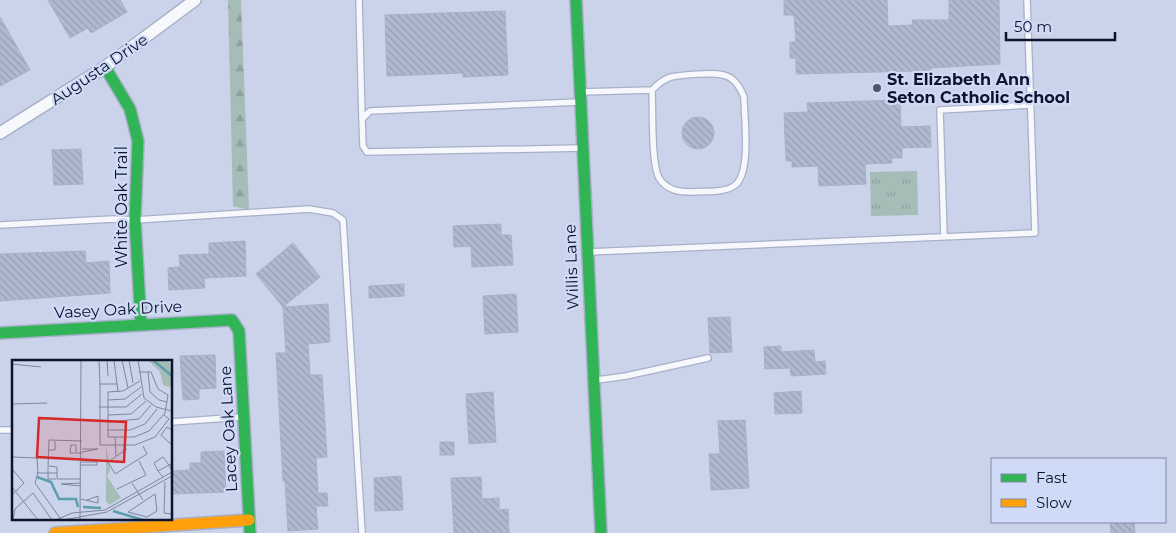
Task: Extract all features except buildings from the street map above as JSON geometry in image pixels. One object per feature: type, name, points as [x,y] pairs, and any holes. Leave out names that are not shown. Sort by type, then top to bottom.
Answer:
[{"type":"street","name":"Augusta Drive","points":[[0,133],[106,67],[195,0]]},
{"type":"street","name":"Willis Lane","points":[[576,0],[600,533]]},
{"type":"street","name":"White Oak Trail","points":[[106,67],[130,109],[138,141],[135,220],[141,324]]},
{"type":"street","name":"Vasey Oak Drive","points":[[0,332],[214,320],[232,320],[236,324]]},
{"type":"street","name":"Lacey Oak Lane","points":[[236,324],[239,331],[250,533]]},
{"type":"street","points":[[55,533],[249,520]]},
{"type":"lane","points":[[359,0],[363,146],[367,152],[582,148]]},
{"type":"lane","points":[[587,252],[1035,233],[1027,0]]},
{"type":"lane","points":[[362,119],[370,111],[579,97],[652,90],[658,83],[670,77],[723,74],[740,87],[744,97],[745,164],[742,177],[735,186],[725,190],[680,192],[664,185],[656,170],[652,90]]},
{"type":"lane","points":[[944,236],[940,110],[1030,105]]},
{"type":"lane","points":[[0,225],[114,219],[135,220],[309,209],[333,213],[343,220],[362,533]]},
{"type":"lane","points":[[592,380],[626,376],[708,358]]},
{"type":"lane","points":[[172,422],[244,417]]},
{"type":"green space","points":[[228,0],[241,0],[249,210],[233,206]]},
{"type":"green space","points":[[917,171],[918,215],[871,216],[870,172]]},
{"type":"traffic: fast","points":[[576,0],[601,533]]},
{"type":"traffic: fast","points":[[105,67],[130,109],[138,141],[135,220],[141,324]]},
{"type":"traffic: fast","points":[[0,333],[232,320],[239,331],[250,533]]},
{"type":"traffic: slow","points":[[55,533],[249,520]]},
{"type":"place","name":"St. Elizabeth Ann Seton Catholic School","points":[[877,88]]}]
